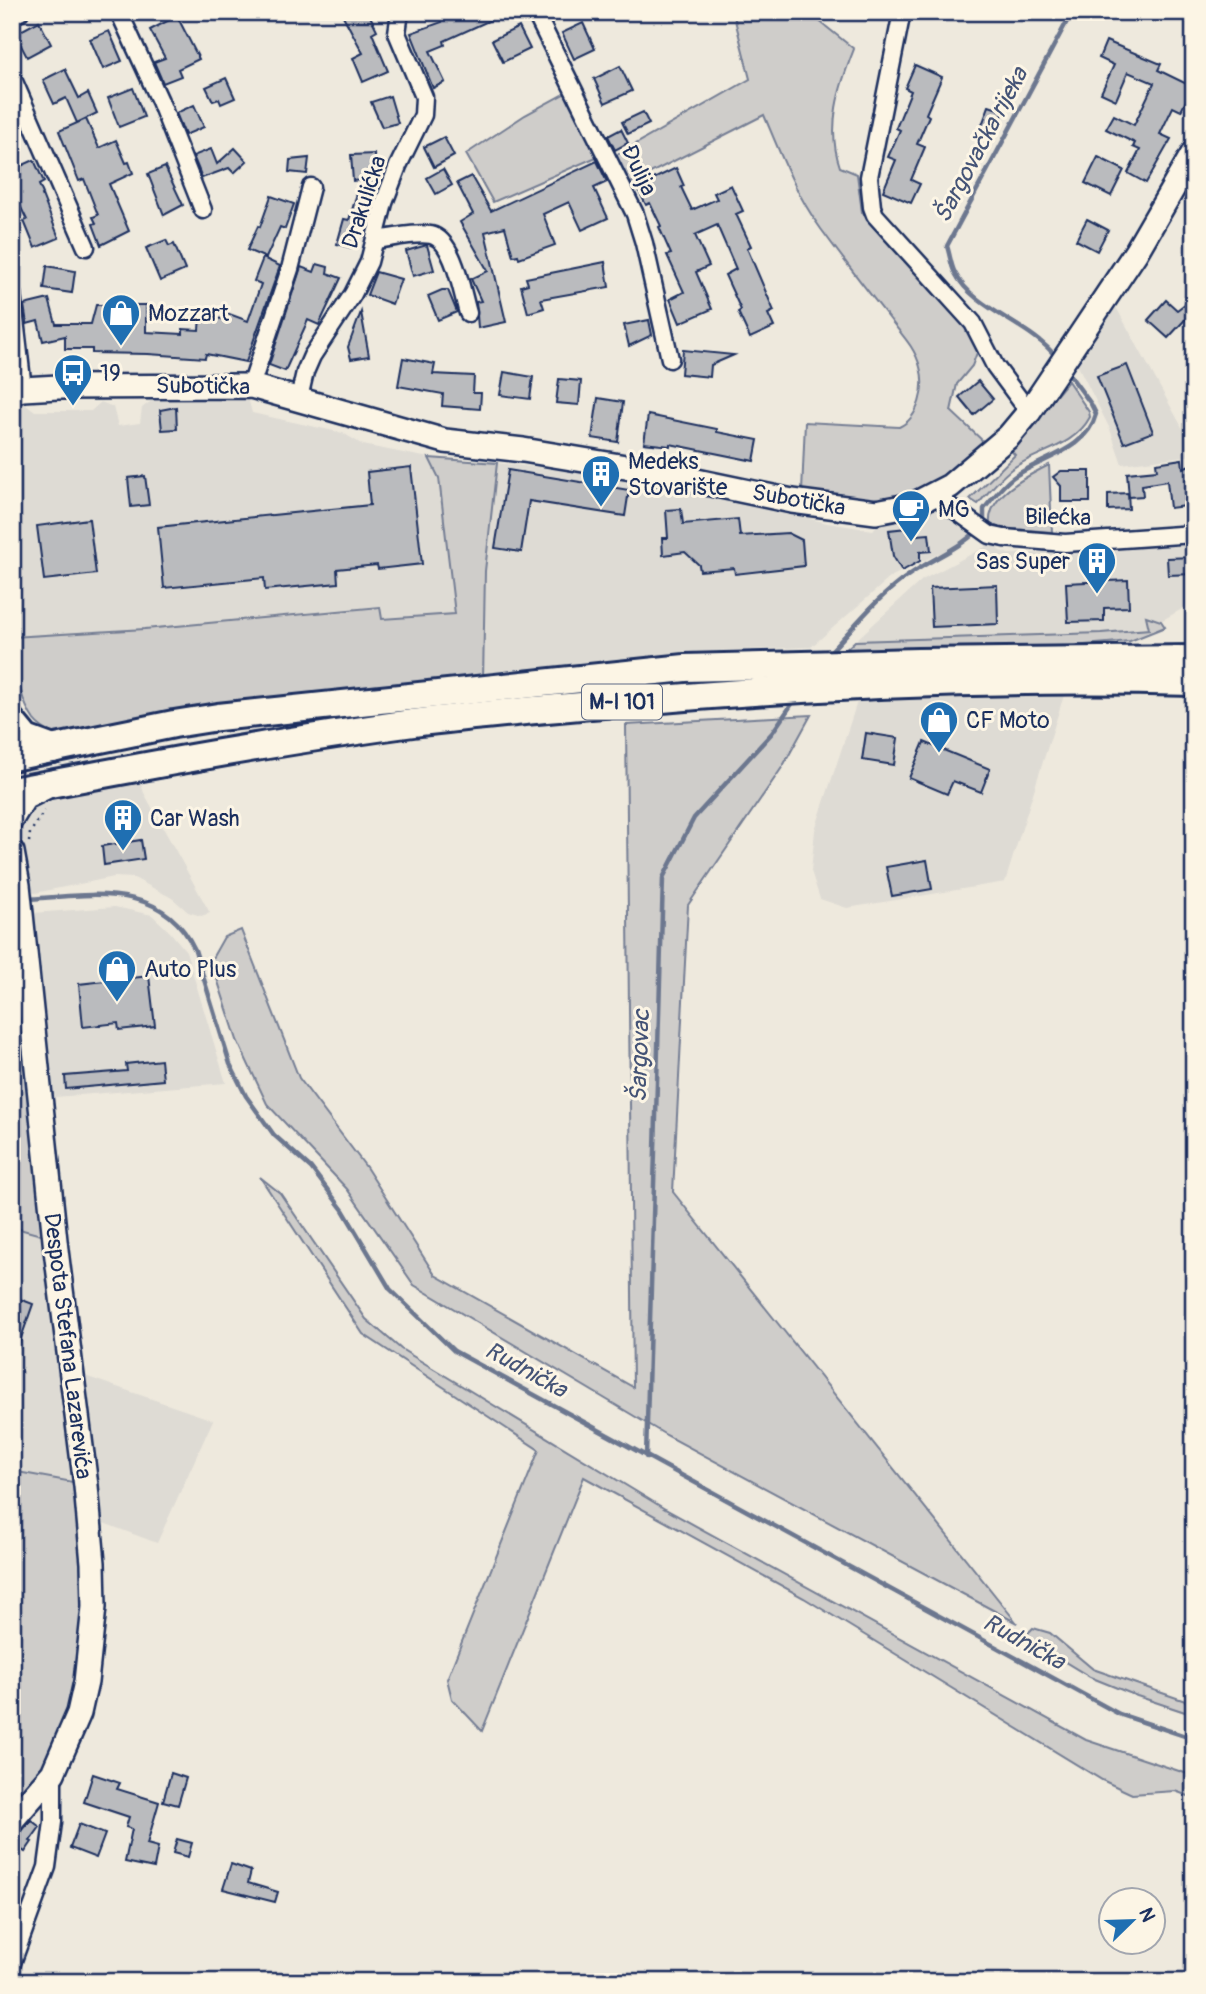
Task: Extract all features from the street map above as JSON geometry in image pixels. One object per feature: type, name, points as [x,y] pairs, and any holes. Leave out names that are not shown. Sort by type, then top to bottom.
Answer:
[{"type":"main road","name":"M-I 101","points":[[12,757],[218,717],[685,668],[1194,659]]},
{"type":"main road","name":"M-I 101","points":[[12,791],[316,737],[416,723],[577,706],[750,691],[919,684],[1194,682]]},
{"type":"main road","points":[[12,723],[26,739],[53,749]]},
{"type":"street","points":[[12,16],[20,12]]},
{"type":"street","points":[[120,12],[160,101],[203,210]]},
{"type":"street","name":"Drakulićka","points":[[299,398],[312,355],[362,279],[376,240],[384,203],[398,166],[423,115],[425,104],[397,33],[400,12]]},
{"type":"street","name":"Đulija","points":[[535,12],[635,215],[644,243],[670,359]]},
{"type":"street","points":[[902,12],[869,177],[872,207],[875,215],[973,323],[995,366],[1029,412]]},
{"type":"street","points":[[12,77],[86,247]]},
{"type":"street","name":"Subotička","points":[[21,390],[113,386],[251,386],[445,441],[523,450],[644,470],[828,508],[876,512],[913,505],[958,480],[1009,436],[1029,412],[1136,252],[1193,155]]},
{"type":"street","points":[[251,386],[290,269],[311,187]]},
{"type":"street","points":[[376,240],[429,235],[442,241],[455,266],[468,313]]},
{"type":"street","points":[[12,293],[21,390]]},
{"type":"street","name":"Bilećka","points":[[934,495],[990,535],[1065,543],[1194,534]]},
{"type":"street","points":[[12,818],[24,799],[57,783]]},
{"type":"street","name":"Despota Stefana Lazarevića","points":[[12,852],[18,885],[48,1182],[93,1563],[94,1607],[86,1682],[79,1713],[53,1773],[12,1820]]},
{"type":"street","points":[[12,1963],[47,1867],[52,1822],[53,1773]]},
{"type":"shaded area","points":[[733,12],[808,12],[854,49],[839,92],[834,122],[840,167],[857,174],[862,212],[871,224],[969,331],[979,347],[972,366],[957,384],[951,411],[984,442],[956,468],[915,492],[897,497],[862,499],[802,492],[805,422],[899,427],[912,417],[916,410],[922,375],[915,353],[907,341],[812,216],[789,173],[764,115],[629,184],[615,156],[750,79]]},
{"type":"shaded area","points":[[569,91],[601,155],[493,202],[466,154],[525,115]]},
{"type":"shaded area","points":[[1116,307],[1194,449],[1194,455],[1122,464],[1110,429],[1076,362]]},
{"type":"shaded area","points":[[1068,381],[1089,412],[1090,417],[1083,427],[1066,442],[1013,468],[978,504],[970,499],[1015,455],[1008,447],[1034,422]]},
{"type":"shaded area","points":[[248,398],[252,413],[343,433],[363,445],[429,458],[439,478],[456,614],[382,619],[380,607],[145,629],[12,637],[12,405],[23,402],[35,411],[91,411],[101,402],[113,407],[118,426],[140,423],[142,408],[151,401]]},
{"type":"shaded area","points":[[429,458],[497,463],[485,571],[483,680],[57,736],[34,720],[21,691],[12,637],[145,629],[380,607],[382,619],[455,614],[439,478]]},
{"type":"shaded area","points":[[497,463],[658,481],[827,523],[873,530],[878,524],[935,504],[976,530],[961,543],[892,576],[811,647],[670,653],[637,662],[483,680],[485,571]]},
{"type":"shaded area","points":[[1049,465],[1052,532],[1000,528],[990,524],[995,505],[1010,488]]},
{"type":"shaded area","points":[[989,540],[1000,551],[1009,554],[1194,545],[1194,597],[1182,609],[1161,621],[1155,618],[1149,628],[1101,633],[855,641],[922,580],[985,547]]},
{"type":"shaded area","points":[[1146,616],[1161,621],[1165,627],[1130,641],[1050,648],[839,656],[855,641],[1149,629]]},
{"type":"shaded area","points":[[1065,692],[1005,882],[847,908],[820,899],[811,871],[815,830],[858,699]]},
{"type":"shaded area","points":[[811,715],[783,766],[688,905],[673,1192],[1017,1623],[666,1435],[414,1285],[347,1189],[267,1104],[237,1040],[211,960],[224,937],[241,930],[299,1078],[366,1167],[435,1275],[633,1387],[626,725]]},
{"type":"shaded area","points":[[138,775],[144,793],[210,913],[201,916],[188,912],[172,898],[134,878],[114,877],[30,894],[19,837],[20,826],[29,808],[54,794]]},
{"type":"shaded area","points":[[115,907],[152,915],[186,951],[226,1083],[43,1098],[29,928],[34,927],[32,913]]},
{"type":"shaded area","points":[[12,926],[21,1006],[12,1022]]},
{"type":"shaded area","points":[[13,1046],[26,1056],[48,1237],[12,1227]]},
{"type":"shaded area","points":[[260,1177],[280,1193],[366,1319],[401,1349],[665,1509],[1086,1740],[1194,1776],[1194,1798],[1175,1791],[1132,1794],[1102,1780],[804,1598],[584,1477],[482,1731],[452,1699],[447,1679],[539,1450],[363,1334]]},
{"type":"shaded area","points":[[12,1227],[48,1237],[73,1482],[12,1471]]},
{"type":"shaded area","points":[[79,1374],[213,1420],[157,1543],[93,1519]]},
{"type":"shaded area","points":[[12,1471],[73,1482],[86,1616],[73,1699],[49,1763],[12,1811]]},
{"type":"shaded area","points":[[1033,1628],[1050,1633],[1093,1669],[1194,1704],[1194,1715],[1090,1677],[1024,1637]]},
{"type":"building","points":[[341,12],[368,12],[377,30],[372,33],[388,71],[363,82],[353,58],[363,53]]},
{"type":"building","points":[[438,12],[508,12],[444,41],[445,45],[430,51],[445,82],[433,88],[411,33],[442,22]]},
{"type":"building","points":[[177,16],[199,59],[178,69],[181,76],[163,83],[154,62],[165,58],[150,30]]},
{"type":"building","points":[[39,21],[51,44],[27,57],[15,34]]},
{"type":"building","points":[[583,23],[595,49],[574,59],[562,33]]},
{"type":"building","points":[[519,27],[530,49],[503,62],[492,40]]},
{"type":"building","points":[[109,31],[122,61],[103,69],[90,39]]},
{"type":"building","points":[[1106,41],[1161,64],[1158,70],[1193,87],[1181,111],[1173,107],[1160,134],[1171,139],[1146,183],[1128,173],[1140,150],[1133,147],[1135,143],[1106,129],[1114,115],[1134,125],[1154,83],[1128,72],[1116,100],[1101,93],[1114,65],[1099,58]]},
{"type":"building","points":[[915,65],[942,77],[917,144],[925,147],[911,180],[920,184],[911,203],[883,191],[896,160],[888,157],[900,130],[896,128],[911,91],[905,88]]},
{"type":"building","points":[[620,66],[632,91],[605,103],[594,79]]},
{"type":"building","points":[[65,69],[79,98],[88,93],[97,113],[77,123],[66,98],[54,104],[43,80]]},
{"type":"building","points":[[226,78],[235,98],[221,104],[219,99],[213,101],[206,87]]},
{"type":"building","points":[[133,88],[144,117],[119,127],[108,98]]},
{"type":"building","points":[[390,96],[398,123],[382,127],[371,102]]},
{"type":"building","points":[[194,105],[204,127],[185,135],[176,113]]},
{"type":"building","points":[[989,106],[1004,111],[996,133],[981,128]]},
{"type":"building","points":[[643,112],[649,124],[628,134],[622,122]]},
{"type":"building","points":[[86,119],[99,148],[116,140],[133,173],[109,184],[129,231],[101,245],[93,224],[96,223],[93,217],[98,215],[84,179],[79,181],[59,131]]},
{"type":"building","points":[[621,129],[628,143],[615,150],[608,136]]},
{"type":"building","points":[[444,137],[454,156],[434,167],[424,147]]},
{"type":"building","points":[[235,148],[247,161],[234,173],[229,168],[202,178],[193,156],[211,149],[217,164]]},
{"type":"building","points":[[374,154],[377,191],[372,208],[365,224],[362,223],[352,248],[337,244],[344,219],[349,220],[361,180],[353,181],[351,155]]},
{"type":"building","points":[[1098,157],[1124,170],[1111,196],[1085,183]]},
{"type":"building","points":[[309,158],[307,174],[289,172],[290,160]]},
{"type":"building","points":[[34,160],[44,182],[39,185],[42,195],[59,238],[35,248],[24,221],[27,220],[12,189],[12,170]]},
{"type":"building","points":[[597,161],[607,182],[594,188],[608,218],[582,230],[569,202],[543,214],[555,245],[519,258],[518,255],[513,256],[505,227],[485,232],[506,322],[478,328],[476,302],[481,301],[471,279],[488,271],[460,222],[473,214],[457,183],[471,176],[491,211]]},
{"type":"building","points":[[165,167],[183,205],[164,215],[148,174]]},
{"type":"building","points":[[676,168],[692,210],[717,199],[714,193],[731,185],[743,211],[736,214],[751,246],[747,248],[774,311],[768,314],[774,327],[750,338],[725,275],[736,269],[717,225],[695,235],[709,266],[696,272],[712,309],[680,323],[670,299],[684,292],[667,255],[671,254],[659,227],[661,226],[650,203],[646,205],[637,187]]},
{"type":"building","points":[[443,169],[452,185],[436,194],[427,178]]},
{"type":"building","points":[[271,196],[294,204],[285,229],[280,227],[266,258],[247,250],[258,226],[260,227]]},
{"type":"building","points":[[1087,219],[1108,230],[1097,251],[1076,240]]},
{"type":"building","points":[[166,240],[169,246],[174,244],[185,270],[160,281],[146,248]]},
{"type":"building","points":[[427,245],[434,270],[413,276],[406,251]]},
{"type":"building","points":[[263,258],[280,266],[246,362],[206,354],[205,358],[92,353],[92,349],[65,349],[65,336],[43,341],[38,321],[27,324],[24,305],[49,299],[56,324],[91,324],[96,305],[146,305],[146,332],[183,334],[183,329],[199,330],[200,316],[222,319],[224,312],[248,321],[261,284],[254,281]]},
{"type":"building","points":[[605,262],[609,287],[541,299],[544,308],[528,313],[521,286],[528,284],[526,278]]},
{"type":"building","points":[[317,264],[328,267],[327,273],[341,278],[319,325],[308,320],[285,371],[269,365],[301,267],[314,272]]},
{"type":"building","points":[[47,266],[75,271],[72,293],[44,289]]},
{"type":"building","points":[[376,272],[401,279],[392,304],[367,295]]},
{"type":"building","points":[[448,290],[457,312],[438,320],[428,296]]},
{"type":"building","points":[[1194,297],[1194,310],[1168,338],[1148,320],[1166,300],[1177,310]]},
{"type":"building","points":[[361,312],[369,356],[351,359],[348,347]]},
{"type":"building","points":[[649,320],[652,335],[629,346],[624,325]]},
{"type":"building","points":[[683,350],[734,355],[711,365],[710,377],[681,374]]},
{"type":"building","points":[[403,358],[435,364],[433,374],[474,376],[473,393],[481,393],[480,409],[442,406],[443,394],[398,386]]},
{"type":"building","points":[[1127,365],[1153,432],[1124,443],[1097,376]]},
{"type":"building","points":[[504,372],[533,377],[530,399],[500,395]]},
{"type":"building","points":[[559,379],[581,381],[579,405],[556,403]]},
{"type":"building","points":[[978,381],[993,399],[974,415],[959,397]]},
{"type":"building","points":[[598,398],[623,402],[618,442],[592,438]]},
{"type":"building","points":[[176,407],[177,429],[162,430],[160,410]]},
{"type":"building","points":[[648,415],[758,440],[754,461],[670,444],[644,443]]},
{"type":"building","points":[[1182,459],[1183,468],[1194,463],[1194,505],[1170,508],[1167,481],[1142,485],[1143,496],[1129,497],[1127,473],[1157,470],[1156,463]]},
{"type":"building","points":[[411,467],[422,564],[378,569],[377,565],[337,569],[338,583],[265,590],[264,578],[164,588],[158,527],[370,505],[367,472]]},
{"type":"building","name":"Medeks Stovarište","points":[[508,470],[629,490],[625,516],[529,501],[521,552],[495,548]]},
{"type":"building","points":[[1061,471],[1090,471],[1090,502],[1061,502],[1061,486],[1053,477]]},
{"type":"building","points":[[145,476],[149,505],[131,507],[128,478]]},
{"type":"building","points":[[1128,493],[1129,509],[1108,510],[1108,494]]},
{"type":"building","points":[[681,509],[683,524],[738,519],[740,536],[788,533],[802,540],[804,566],[735,574],[734,568],[700,571],[699,565],[685,552],[663,555],[662,538],[668,538],[666,510]]},
{"type":"building","points":[[89,519],[96,574],[44,580],[37,526]]},
{"type":"building","name":"MG","points":[[916,527],[917,535],[929,534],[931,551],[920,552],[920,561],[902,571],[893,556],[889,530]]},
{"type":"building","points":[[1194,557],[1194,574],[1168,575],[1167,558]]},
{"type":"building","name":"Sas Super","points":[[1128,580],[1129,607],[1104,608],[1104,621],[1068,622],[1066,583]]},
{"type":"building","points":[[997,585],[998,624],[932,627],[930,588]]},
{"type":"building","points":[[866,733],[898,738],[894,765],[862,760]]},
{"type":"building","points":[[924,742],[990,769],[981,792],[953,781],[947,794],[909,778]]},
{"type":"building","name":"Car Wash","points":[[141,840],[144,859],[104,865],[102,846]]},
{"type":"building","points":[[927,860],[932,889],[892,896],[886,867]]},
{"type":"building","name":"Auto Plus","points":[[149,976],[155,1026],[119,1030],[118,1023],[83,1027],[79,984]]},
{"type":"building","points":[[161,1060],[163,1080],[66,1089],[65,1076],[127,1071],[126,1064]]},
{"type":"building","points":[[12,1296],[33,1304],[14,1358],[12,1358]]},
{"type":"building","points":[[171,1773],[186,1778],[178,1805],[163,1801]]},
{"type":"building","points":[[93,1774],[120,1783],[117,1789],[159,1802],[147,1844],[158,1847],[154,1868],[125,1862],[132,1829],[126,1827],[129,1817],[84,1802]]},
{"type":"building","points":[[31,1820],[40,1827],[25,1852],[12,1843]]},
{"type":"building","points":[[79,1824],[105,1834],[96,1858],[70,1848]]},
{"type":"building","points":[[177,1839],[192,1843],[188,1857],[173,1853]]},
{"type":"building","points":[[231,1864],[251,1871],[248,1883],[278,1892],[275,1902],[223,1889]]},
{"type":"waterway","name":"Šargovačka rijeka","points":[[1056,357],[1045,345],[975,297],[964,286],[954,270],[947,246],[1072,12]]},
{"type":"waterway","name":"Šargovačka rijeka","points":[[828,654],[898,583],[968,539],[984,523],[984,509],[1011,479],[1074,445],[1083,436],[1096,414],[1066,370]]},
{"type":"waterway","name":"Šargovac","points":[[646,1457],[663,878],[694,818],[772,733],[794,701]]},
{"type":"waterway","name":"Rudnička","points":[[27,899],[75,895],[123,897],[144,902],[164,912],[181,928],[195,950],[230,1064],[246,1096],[274,1135],[311,1168],[343,1210],[390,1289],[454,1351],[1119,1714],[1194,1739]]},
{"type":"place","name":"Mozzart","points":[[121,347]]},
{"type":"place","name":"19","points":[[73,407]]},
{"type":"place","name":"Medeks Stovarište","points":[[601,508]]},
{"type":"place","name":"MG","points":[[911,543]]},
{"type":"place","name":"Sas Super","points":[[1097,595]]},
{"type":"place","name":"CF Moto","points":[[939,754]]},
{"type":"place","name":"Car Wash","points":[[123,852]]},
{"type":"place","name":"Auto Plus","points":[[117,1003]]}]
